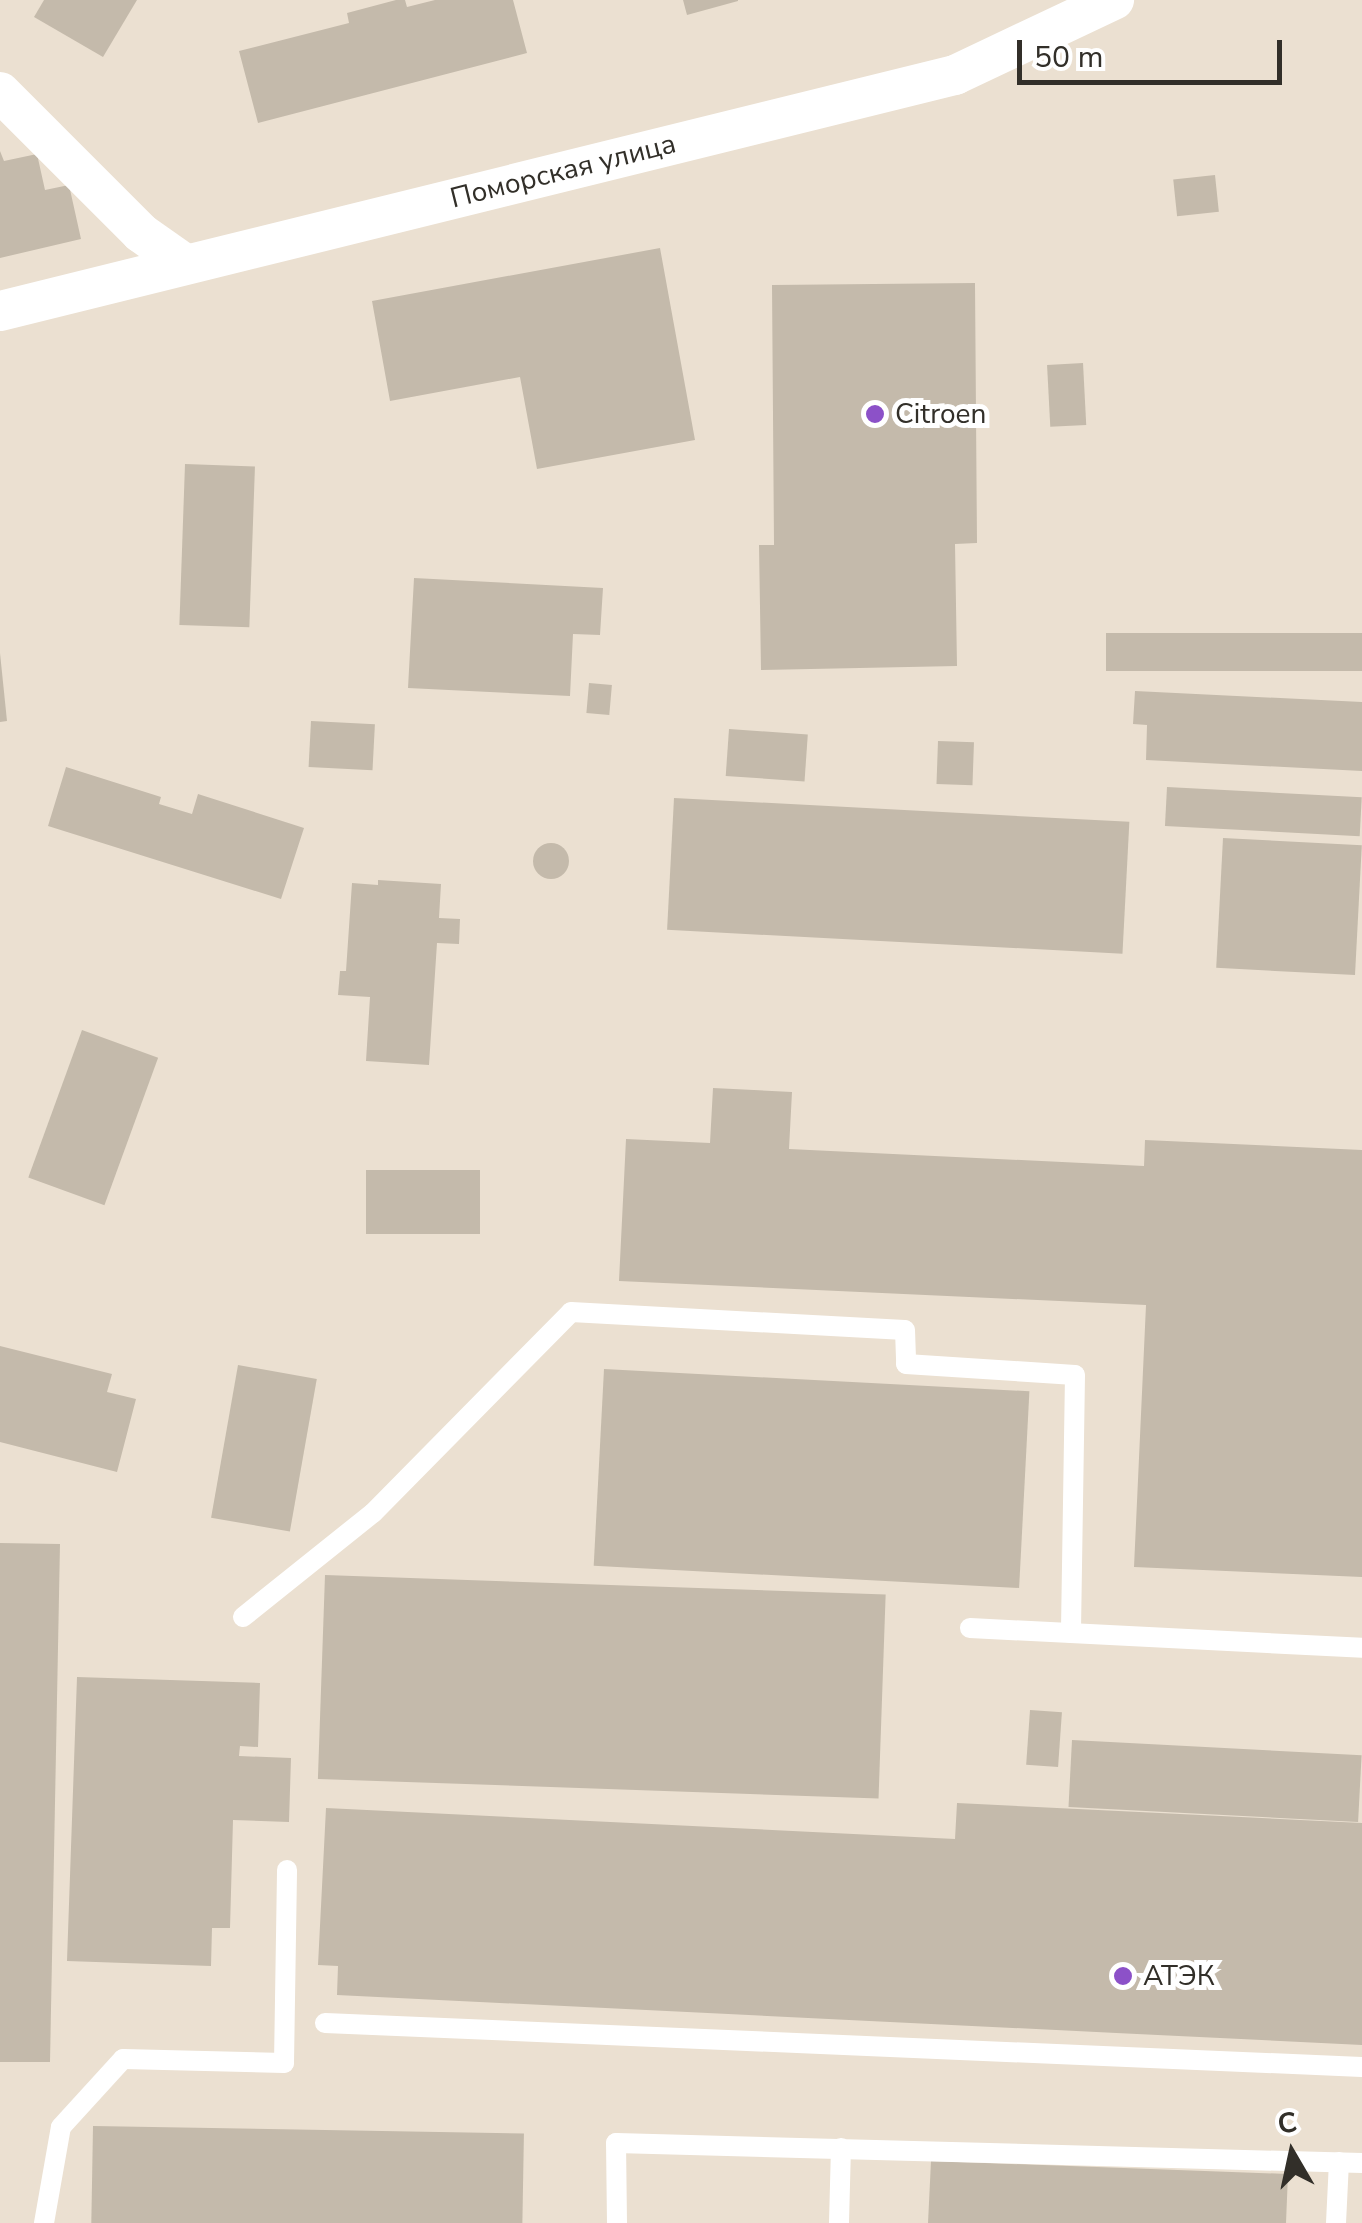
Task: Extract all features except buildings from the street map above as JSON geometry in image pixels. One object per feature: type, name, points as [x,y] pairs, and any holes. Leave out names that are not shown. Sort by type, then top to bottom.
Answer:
[{"type":"street","name":"Поморская улица","points":[[0,311],[955,75],[1114,0]]},
{"type":"street","points":[[0,92],[142,233],[185,264]]},
{"type":"lane","points":[[243,1617],[373,1514],[571,1312],[905,1330],[906,1364],[1075,1375],[1071,1633]]},
{"type":"lane","points":[[970,1628],[1362,1648]]},
{"type":"lane","points":[[44,2223],[61,2127],[123,2059],[284,2063],[288,1870]]},
{"type":"lane","points":[[326,2023],[1362,2066]]},
{"type":"lane","points":[[617,2223],[616,2142],[1362,2163]]},
{"type":"lane","points":[[839,2223],[841,2148]]},
{"type":"lane","points":[[1336,2223],[1339,2162]]},
{"type":"place","name":"Citroen","points":[[875,414]]},
{"type":"place","name":"АТЭК","points":[[1123,1976]]}]
